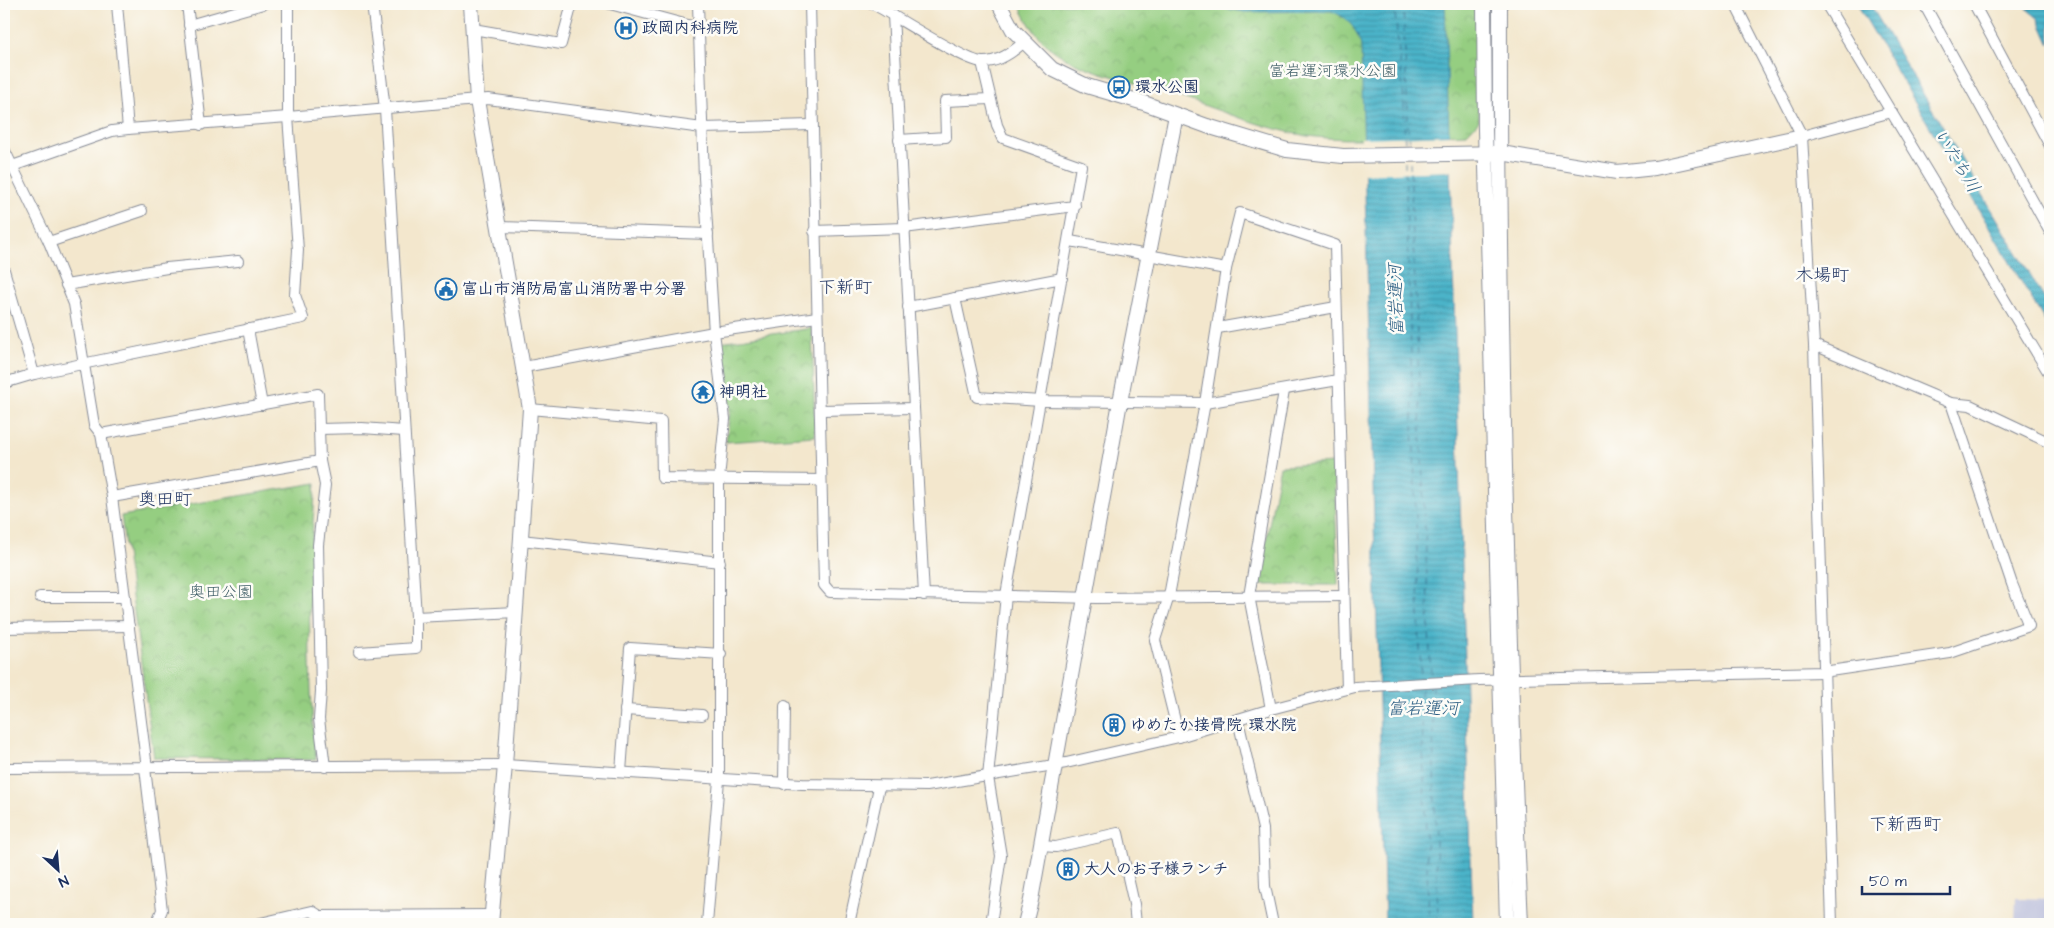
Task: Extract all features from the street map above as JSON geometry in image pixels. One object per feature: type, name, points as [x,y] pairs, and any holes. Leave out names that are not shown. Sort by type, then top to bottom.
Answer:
[{"type":"street","points":[[118,4],[128,129]]},
{"type":"street","points":[[187,4],[201,125]]},
{"type":"street","points":[[189,25],[262,4]]},
{"type":"street","points":[[4,383],[84,363],[302,318],[295,295],[298,250],[288,118],[288,4]]},
{"type":"street","points":[[359,652],[416,648],[416,617],[385,109],[372,4]]},
{"type":"street","points":[[256,924],[312,911],[320,920],[492,919],[505,765],[530,409],[478,100],[471,4]]},
{"type":"street","points":[[473,29],[561,44],[572,4]]},
{"type":"street","points":[[610,4],[634,7],[699,28]]},
{"type":"street","points":[[698,4],[702,128],[714,332],[725,419],[719,479],[721,654],[719,780],[707,924]]},
{"type":"street","points":[[810,4],[824,585],[830,592],[1086,597],[1344,596]]},
{"type":"street","points":[[873,4],[957,52],[982,62],[1000,58],[1014,51],[1024,42]]},
{"type":"street","points":[[999,4],[1013,30],[1052,69],[1087,86],[1288,150],[1343,156],[1486,152],[1617,172],[1633,172],[1802,136],[1892,112]]},
{"type":"street","points":[[1484,4],[1486,152],[1506,679],[1521,924]]},
{"type":"street","points":[[1500,4],[1507,924]]},
{"type":"street","points":[[1735,4],[1802,136],[1814,345],[1832,924]]},
{"type":"street","points":[[1826,4],[2050,375]]},
{"type":"street","points":[[1924,4],[2050,232]]},
{"type":"street","points":[[1974,4],[2050,146]]},
{"type":"street","points":[[893,15],[924,595]]},
{"type":"street","points":[[982,62],[997,125],[1003,138],[1081,166],[1070,241],[1006,595],[988,777],[1001,856],[991,924]]},
{"type":"street","points":[[899,140],[946,137],[945,101],[990,98]]},
{"type":"street","points":[[8,167],[112,132],[128,129],[288,118],[488,99],[702,128],[812,125]]},
{"type":"street","points":[[1025,924],[1120,402],[1176,115]]},
{"type":"street","points":[[4,149],[8,167],[49,242],[74,304],[94,425],[101,434],[112,496],[129,626],[162,910],[156,924]]},
{"type":"street","points":[[814,231],[904,228],[1075,206]]},
{"type":"street","points":[[49,242],[142,211]]},
{"type":"street","points":[[1179,737],[1156,640],[1169,596],[1205,403],[1226,269],[1240,213],[1335,245],[1347,689]]},
{"type":"street","points":[[499,227],[708,234]]},
{"type":"street","points":[[1070,241],[1226,269]]},
{"type":"street","points":[[66,285],[167,268],[238,261]]},
{"type":"street","points":[[4,270],[34,374]]},
{"type":"street","points":[[908,307],[1062,278]]},
{"type":"street","points":[[955,298],[977,398],[1041,401],[1205,403],[1284,391],[1338,380]]},
{"type":"street","points":[[1218,328],[1336,308]]},
{"type":"street","points":[[524,367],[714,332],[817,317]]},
{"type":"street","points":[[248,329],[262,405]]},
{"type":"street","points":[[1814,345],[1951,403],[1970,405],[2050,443]]},
{"type":"street","points":[[1271,709],[1249,596],[1284,391]]},
{"type":"street","points":[[101,434],[318,394],[320,461],[326,485],[318,544],[319,719],[325,767]]},
{"type":"street","points":[[4,768],[505,765],[784,784],[879,787],[927,786],[1055,765],[1179,737],[1271,709],[1347,689],[1506,679],[1823,672],[1950,653],[2029,626],[2012,584],[1951,403]]},
{"type":"street","points":[[820,410],[914,408]]},
{"type":"street","points":[[530,409],[661,421],[662,478],[821,480]]},
{"type":"street","points":[[319,429],[362,428],[404,431]]},
{"type":"street","points":[[112,496],[320,461]]},
{"type":"street","points":[[521,540],[720,562]]},
{"type":"street","points":[[40,597],[125,597]]},
{"type":"street","points":[[416,617],[516,612]]},
{"type":"street","points":[[4,628],[129,626]]},
{"type":"street","points":[[621,772],[630,648],[721,654]]},
{"type":"street","points":[[784,784],[786,706]]},
{"type":"street","points":[[625,710],[702,714]]},
{"type":"street","points":[[1238,720],[1263,829],[1264,886],[1273,924]]},
{"type":"street","points":[[849,924],[879,787]]},
{"type":"street","points":[[1040,846],[1056,847],[1118,833],[1134,904],[1136,924]]},
{"type":"shaded area","points":[[2016,898],[2050,899],[2050,924],[2015,924]]},
{"type":"green space","name":"富岩運河環水公園","points":[[1019,4],[1479,4],[1479,121],[1467,134],[1346,139],[1307,136],[1288,132],[1073,62],[1054,51],[1042,40],[1031,27]]},
{"type":"green space","points":[[812,328],[815,436],[726,442],[730,410],[720,342]]},
{"type":"green space","points":[[1334,463],[1338,585],[1258,585],[1280,466]]},
{"type":"green space","name":"奥田公園","points":[[316,483],[311,552],[310,656],[316,760],[154,758],[121,516]]},
{"type":"water","name":"富岩運河","points":[[1199,4],[1445,4],[1473,924],[1385,924],[1361,46],[1351,24],[1343,17],[1331,11],[1245,12]]},
{"type":"water","name":"いたち川","points":[[1857,4],[1870,4],[2050,308],[2050,330]]},
{"type":"water","points":[[2025,4],[2050,4],[2050,45],[2038,18],[2028,10]]},
{"type":"pier","points":[[1452,135],[1453,171],[1362,174],[1361,138]]},
{"type":"ferry route","points":[[1394,4],[1404,100],[1405,147]]},
{"type":"ferry route","points":[[1403,4],[1409,148]]},
{"type":"ferry route","points":[[1405,161],[1421,680]]},
{"type":"ferry route","points":[[1410,162],[1431,677]]},
{"type":"ferry route","points":[[1432,686],[1438,924]]},
{"type":"ferry route","points":[[1421,689],[1429,924]]},
{"type":"place","name":"政岡内科病院","points":[[626,28]]},
{"type":"place","name":"環水公園","points":[[1119,87]]},
{"type":"place","name":"富山市消防局富山消防署中分署","points":[[446,289]]},
{"type":"place","name":"神明社","points":[[703,392]]},
{"type":"place","name":"ゆめたか接骨院 環水院","points":[[1114,725]]},
{"type":"place","name":"大人のお子様ランチ","points":[[1068,869]]},
{"type":"district","name":"木場町","points":[[1822,275]]},
{"type":"district","name":"下新町","points":[[845,287]]},
{"type":"district","name":"奥田町","points":[[165,499]]},
{"type":"district","name":"下新西町","points":[[1905,824]]}]
